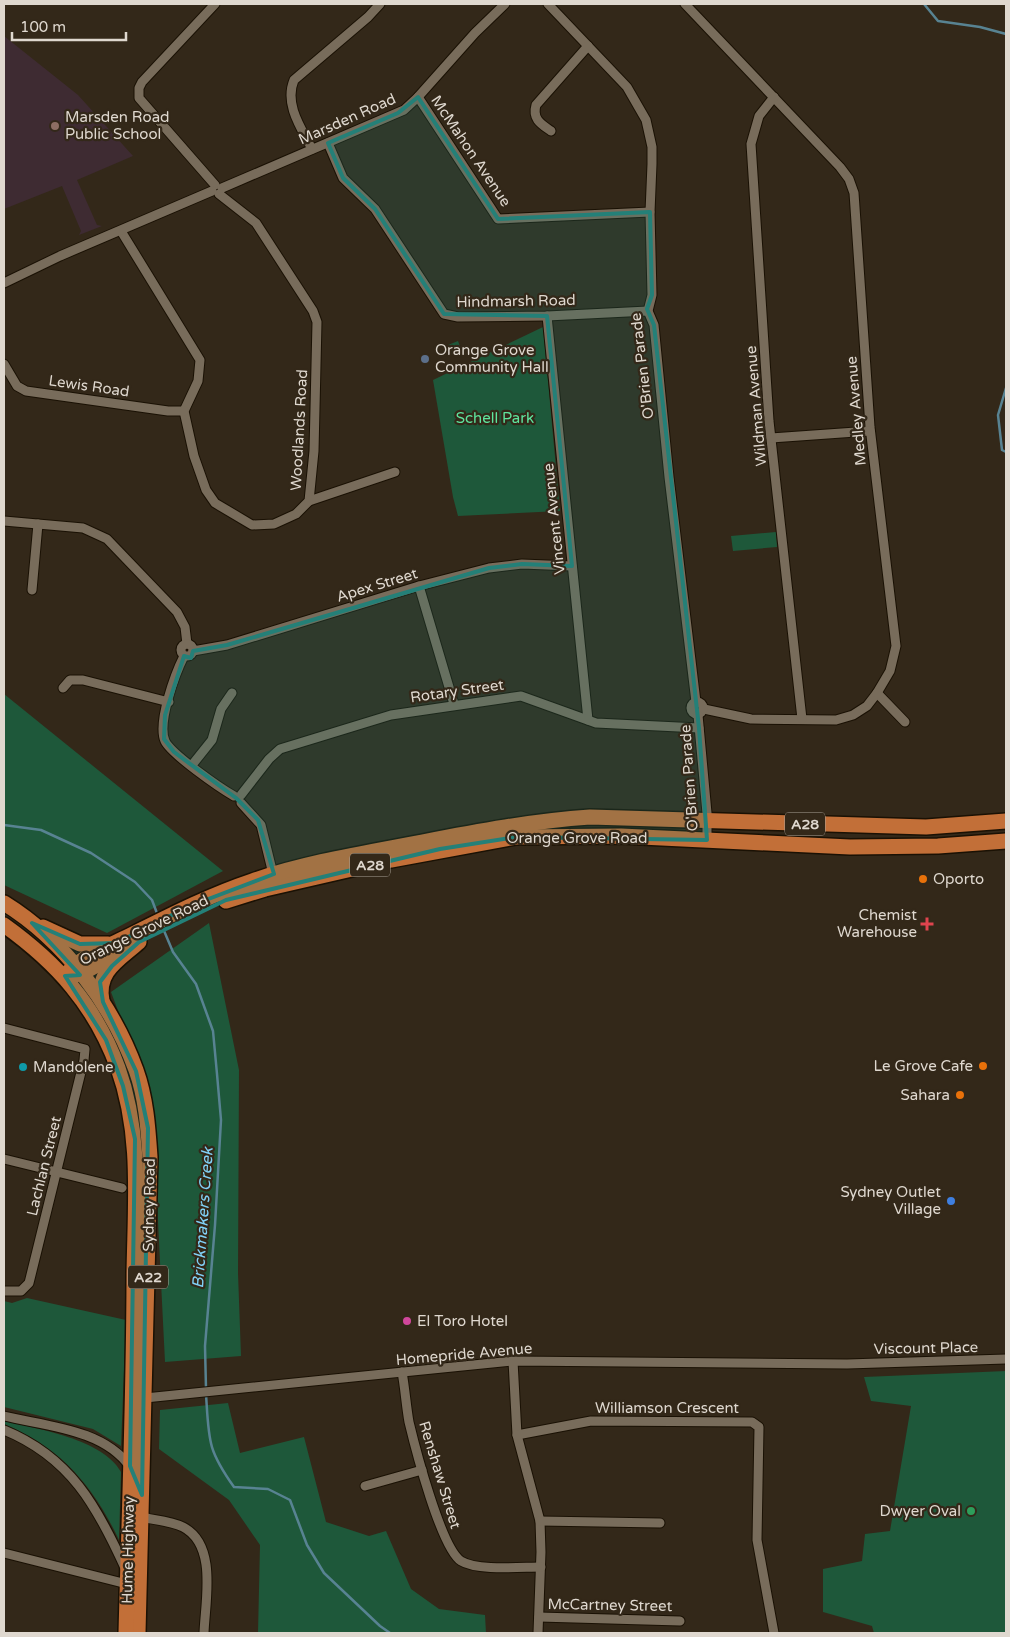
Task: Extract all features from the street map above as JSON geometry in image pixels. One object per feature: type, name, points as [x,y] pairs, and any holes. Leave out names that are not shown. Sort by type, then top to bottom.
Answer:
[{"type":"highway","name":"Orange Grove Road","points":[[73,972],[116,943],[154,929],[224,892],[273,874],[342,858],[540,821],[590,817],[926,827],[1006,821]]},
{"type":"highway","name":"Orange Grove Road","points":[[172,920],[226,900],[265,889],[491,840],[516,837],[584,836],[850,847],[938,846],[1006,841]]},
{"type":"highway","name":"A28","points":[[4,903],[32,923],[80,944],[99,945],[116,943]]},
{"type":"highway","name":"A22","points":[[32,923],[73,972]]},
{"type":"highway","points":[[4,925],[73,972]]},
{"type":"highway","name":"Orange Grove Road","points":[[73,972],[139,942],[154,929]]},
{"type":"highway","points":[[102,1002],[100,989],[103,977],[139,942]]},
{"type":"highway","name":"Sydney Road","points":[[73,972],[102,1002],[114,1022],[136,1071],[148,1128],[150,1176],[138,1398],[130,1466]]},
{"type":"highway","name":"Sydney Road","points":[[73,972],[106,1040],[118,1070],[132,1121],[136,1157],[138,1398],[142,1495]]},
{"type":"highway","name":"Hume Highway","points":[[126,1633],[130,1466]]},
{"type":"highway","name":"Hume Highway","points":[[138,1633],[142,1495]]},
{"type":"street","name":"Woodlands Road","points":[[184,411],[194,456],[206,490],[215,503],[252,525],[274,524],[296,514],[308,501],[314,441],[316,316],[256,223],[217,190],[139,98],[139,88],[142,82],[215,4]]},
{"type":"street","points":[[312,149],[291,105],[289,91],[294,80],[368,17],[380,4]]},
{"type":"street","name":"Marsden Road","points":[[4,283],[398,113],[418,97],[475,33],[505,4]]},
{"type":"street","name":"O'Brien Parade","points":[[548,4],[627,87],[646,120],[652,146],[650,212],[652,295],[648,310],[654,325],[669,478],[696,702],[690,708],[693,714],[701,712],[699,728],[708,820],[706,840]]},
{"type":"street","name":"Medley Avenue","points":[[685,4],[840,167],[849,179],[854,193],[870,431],[896,646],[890,671],[877,693],[867,706],[853,715],[836,720],[750,719],[701,712]]},
{"type":"street","points":[[551,131],[538,122],[535,114],[536,105],[588,46]]},
{"type":"street","name":"McMahon Avenue","points":[[418,97],[498,219],[650,212]]},
{"type":"street","name":"Wildman Avenue","points":[[774,98],[759,116],[751,144],[771,438],[802,719]]},
{"type":"street","name":"Hindmarsh Road","points":[[328,143],[343,178],[375,209],[444,314],[458,316],[548,316],[648,310]]},
{"type":"street","points":[[121,231],[200,360],[198,381],[184,411]]},
{"type":"street","name":"Vincent Avenue","points":[[548,316],[588,720]]},
{"type":"street","name":"Lewis Road","points":[[4,364],[17,386],[26,391],[168,411],[184,411]]},
{"type":"street","points":[[771,438],[870,431]]},
{"type":"street","points":[[308,501],[395,472]]},
{"type":"street","points":[[4,521],[83,528],[107,539],[177,612],[184,627],[188,650],[163,724],[164,739],[169,747],[239,798],[261,824],[273,874]]},
{"type":"street","points":[[32,590],[38,524]]},
{"type":"street","name":"Apex Street","points":[[188,650],[227,646],[419,586],[489,568],[522,564],[572,566]]},
{"type":"street","points":[[419,586],[454,704]]},
{"type":"street","points":[[63,688],[70,680],[83,680],[169,702]]},
{"type":"street","points":[[192,765],[212,740],[221,710],[232,693]]},
{"type":"street","points":[[877,693],[905,722]]},
{"type":"street","name":"Rotary Street","points":[[239,798],[269,759],[280,749],[391,715],[454,704],[521,696],[596,723],[699,728]]},
{"type":"street","name":"Lachlan Street","points":[[4,1028],[85,1049],[84,1060],[31,1277],[26,1288],[15,1293],[4,1291]]},
{"type":"street","points":[[4,1159],[122,1188]]},
{"type":"street","name":"Viscount Place","points":[[846,1364],[1006,1359]]},
{"type":"street","points":[[513,1361],[517,1435],[540,1520],[541,1567],[538,1633]]},
{"type":"street","name":"Homepride Avenue","points":[[138,1398],[513,1361],[846,1364]]},
{"type":"street","name":"Renshaw Street","points":[[402,1372],[409,1421],[422,1470],[447,1546],[460,1560],[475,1565],[541,1567]]},
{"type":"street","points":[[4,1416],[91,1438],[119,1455],[130,1466],[142,1495]]},
{"type":"street","name":"Williamson Crescent","points":[[517,1435],[590,1422],[752,1422],[759,1427],[757,1540],[774,1633]]},
{"type":"street","points":[[4,1430],[40,1448],[79,1484],[105,1523],[127,1578]]},
{"type":"street","points":[[365,1486],[422,1470]]},
{"type":"street","points":[[141,1517],[183,1527],[192,1534],[201,1548],[206,1562],[204,1633]]},
{"type":"street","points":[[540,1520],[660,1522]]},
{"type":"street","points":[[4,1553],[127,1578]]},
{"type":"street","name":"McCartney Street","points":[[539,1617],[680,1621]]},
{"type":"highlighted area","points":[[418,97],[498,219],[650,212],[652,295],[647,309],[654,325],[699,728],[707,840],[516,837],[440,849],[226,900],[139,942],[112,966],[100,982],[103,1002],[136,1071],[148,1128],[142,1495],[130,1466],[135,1139],[123,1086],[106,1040],[65,976],[80,975],[32,923],[80,944],[116,943],[190,906],[274,874],[258,820],[236,798],[174,752],[164,739],[165,715],[184,656],[191,658],[193,651],[227,645],[489,568],[522,564],[572,566],[547,316],[444,314],[375,209],[343,178],[328,143],[398,113]]},
{"type":"shaded area","name":"Marsden Road Public School","points":[[4,36],[78,95],[133,156],[77,180],[97,225],[102,226],[79,235],[81,231],[62,186],[4,209]]},
{"type":"green space","name":"Schell Park","points":[[543,327],[560,511],[458,516],[433,380]]},
{"type":"green space","points":[[458,341],[462,352],[460,356],[450,354],[448,345]]},
{"type":"green space","points":[[776,532],[777,547],[733,551],[731,536]]},
{"type":"green space","points":[[4,694],[223,871],[107,933],[4,885]]},
{"type":"green space","points":[[209,923],[239,1070],[238,1273],[241,1356],[165,1362],[152,1101],[111,992]]},
{"type":"green space","points":[[27,1298],[126,1320],[121,1446],[93,1429],[4,1407],[4,1301],[12,1303]]},
{"type":"green space","points":[[1006,1371],[1006,1633],[874,1633],[872,1626],[823,1612],[823,1569],[862,1561],[865,1534],[890,1531],[911,1406],[871,1401],[864,1377]]},
{"type":"green space","points":[[228,1403],[240,1453],[304,1437],[326,1522],[369,1536],[386,1531],[411,1589],[439,1609],[485,1615],[486,1633],[258,1633],[260,1545],[229,1500],[159,1449],[160,1410]]},
{"type":"green space","points":[[4,1421],[51,1432],[85,1443],[100,1451],[112,1461],[121,1472],[119,1540],[98,1502],[73,1470],[42,1444],[4,1424]]},
{"type":"waterway","points":[[924,4],[938,21],[980,27],[1006,34]]},
{"type":"waterway","points":[[1006,388],[998,415],[1002,450],[1006,452]]},
{"type":"waterway","name":"Brickmakers Creek","points":[[4,825],[41,830],[91,853],[135,882],[152,900],[158,916]]},
{"type":"waterway","name":"Brickmakers Creek","points":[[162,926],[173,952],[196,984],[213,1031],[221,1120],[205,1346],[206,1389]]},
{"type":"waterway","name":"Brickmakers Creek","points":[[206,1394],[211,1444],[219,1463],[234,1487],[268,1489],[290,1500],[307,1545],[324,1573],[380,1626],[390,1633]]},
{"type":"place","name":"Marsden Road Public School","points":[[55,126]]},
{"type":"place","name":"Orange Grove Community Hall","points":[[425,359]]},
{"type":"place","name":"Oporto","points":[[923,879]]},
{"type":"place","name":"Chemist Warehouse","points":[[927,924]]},
{"type":"place","name":"Le Grove Cafe","points":[[983,1066]]},
{"type":"place","name":"Mandolene","points":[[23,1067]]},
{"type":"place","name":"Sahara","points":[[960,1095]]},
{"type":"place","name":"Sydney Outlet Village","points":[[951,1201]]},
{"type":"place","name":"El Toro Hotel","points":[[407,1321]]},
{"type":"place","name":"Dwyer Oval","points":[[971,1511]]}]
